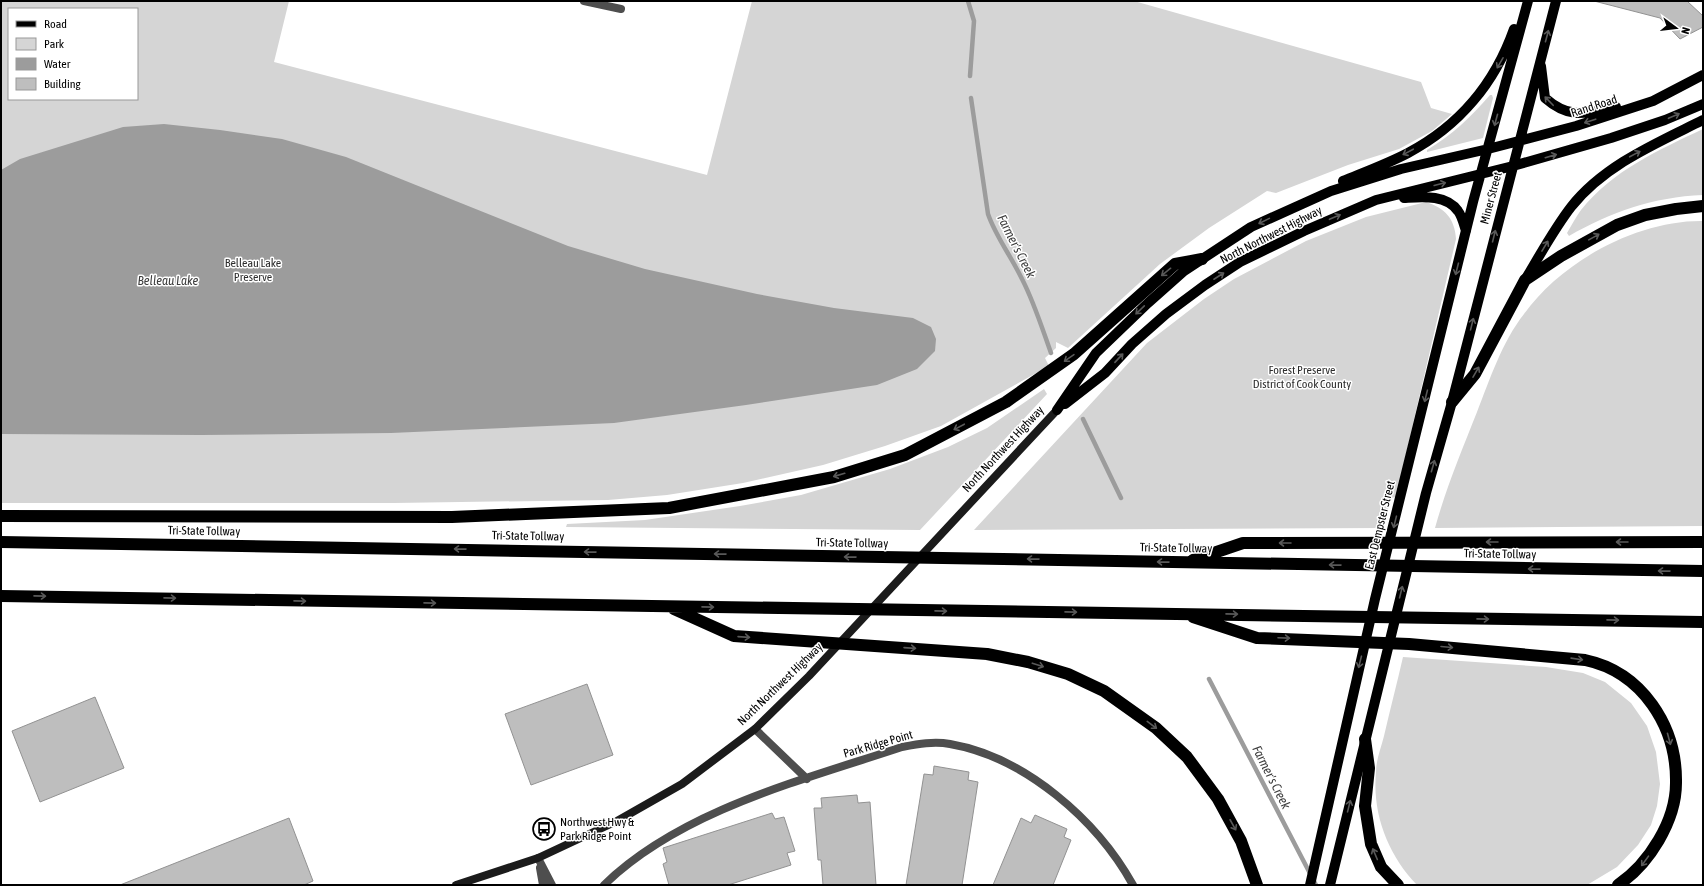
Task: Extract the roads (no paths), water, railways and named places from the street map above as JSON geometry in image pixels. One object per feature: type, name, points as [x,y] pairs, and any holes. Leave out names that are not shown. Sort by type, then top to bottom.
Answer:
[{"type":"highway","points":[[1452,402],[1475,374],[1525,280],[1562,256],[1617,224],[1668,210],[1703,206]]},
{"type":"highway","points":[[1,516],[452,517],[661,509],[834,477],[905,455],[1006,402],[1074,354],[1175,264],[1202,259]]},
{"type":"highway","name":"Tri-State Tollway","points":[[1,542],[1703,572]]},
{"type":"highway","points":[[1185,562],[1243,543],[1703,542]]},
{"type":"highway","points":[[1,596],[1703,622]]},
{"type":"highway","points":[[669,606],[734,636],[987,654],[1028,662],[1068,674],[1104,691],[1156,728],[1187,757],[1218,799],[1235,829],[1257,885]]},
{"type":"highway","points":[[1178,613],[1257,638],[1356,640],[1556,656],[1595,662],[1627,678],[1644,693],[1668,734],[1674,759],[1676,784],[1671,810],[1664,830],[1653,850],[1640,867],[1618,885]]},
{"type":"highway","points":[[1366,739],[1369,768],[1365,806],[1371,844],[1381,867],[1398,885]]},
{"type":"main road","points":[[1299,204],[1331,186],[1408,153],[1437,135],[1466,110],[1489,81],[1502,59],[1525,1]]},
{"type":"main road","name":"Miner Street","points":[[1481,173],[1528,1]]},
{"type":"main road","name":"Miner Street","points":[[1452,402],[1556,1]]},
{"type":"main road","points":[[1540,60],[1545,98],[1554,106],[1569,113],[1579,114],[1653,101]]},
{"type":"main road","name":"Rand Road","points":[[1488,149],[1576,126],[1653,101],[1703,75]]},
{"type":"main road","points":[[1513,166],[1617,136],[1665,120],[1703,104]]},
{"type":"main road","points":[[1525,280],[1571,207],[1591,186],[1630,156],[1703,120]]},
{"type":"main road","name":"North Northwest Highway","points":[[456,885],[538,858],[617,821],[682,784],[755,729],[809,676],[1057,410],[1096,353],[1148,303],[1202,259],[1250,228],[1331,190],[1401,169],[1488,149]]},
{"type":"main road","name":"North Northwest Highway","points":[[1057,410],[1105,373],[1132,344],[1166,314],[1205,285],[1247,259],[1304,231],[1376,200],[1513,166]]},
{"type":"main road","name":"East Dempster Street","points":[[1310,885],[1354,686],[1481,173]]},
{"type":"main road","points":[[1376,200],[1424,196],[1438,199],[1451,204],[1458,211],[1466,232]]},
{"type":"main road","points":[[1330,885],[1426,493],[1452,402]]},
{"type":"street","points":[[584,1],[621,9]]},
{"type":"street","points":[[755,729],[807,779]]},
{"type":"street","name":"Park Ridge Point","points":[[604,885],[648,850],[720,810],[902,747],[920,744],[949,744],[990,755],[1028,775],[1061,800],[1115,857],[1133,885]]},
{"type":"street","points":[[538,858],[544,885]]},
{"type":"street","points":[[538,858],[552,885]]},
{"type":"water","name":"Belleau Lake","points":[[164,124],[282,139],[346,157],[568,246],[645,269],[757,294],[834,308],[913,318],[931,327],[936,339],[935,351],[917,369],[877,385],[614,423],[391,433],[201,435],[1,434],[1,170],[20,159],[123,127]]},
{"type":"waterway","name":"Farmer's Creek","points":[[968,1],[974,21],[970,76]]},
{"type":"waterway","name":"Farmer's Creek","points":[[971,98],[988,214],[995,231],[1026,288],[1038,315],[1051,353]]},
{"type":"waterway","name":"Farmer's Creek","points":[[1083,419],[1121,498]]},
{"type":"waterway","name":"Farmer's Creek","points":[[1209,679],[1316,885]]},
{"type":"place","name":"Northwest Hwy & Park Ridge Point","points":[[544,829]]},
{"type":"park label","name":"Belleau Lake Preserve","points":[[253,270]]},
{"type":"park label","name":"Forest Preserve District of Cook County","points":[[1302,377]]}]
